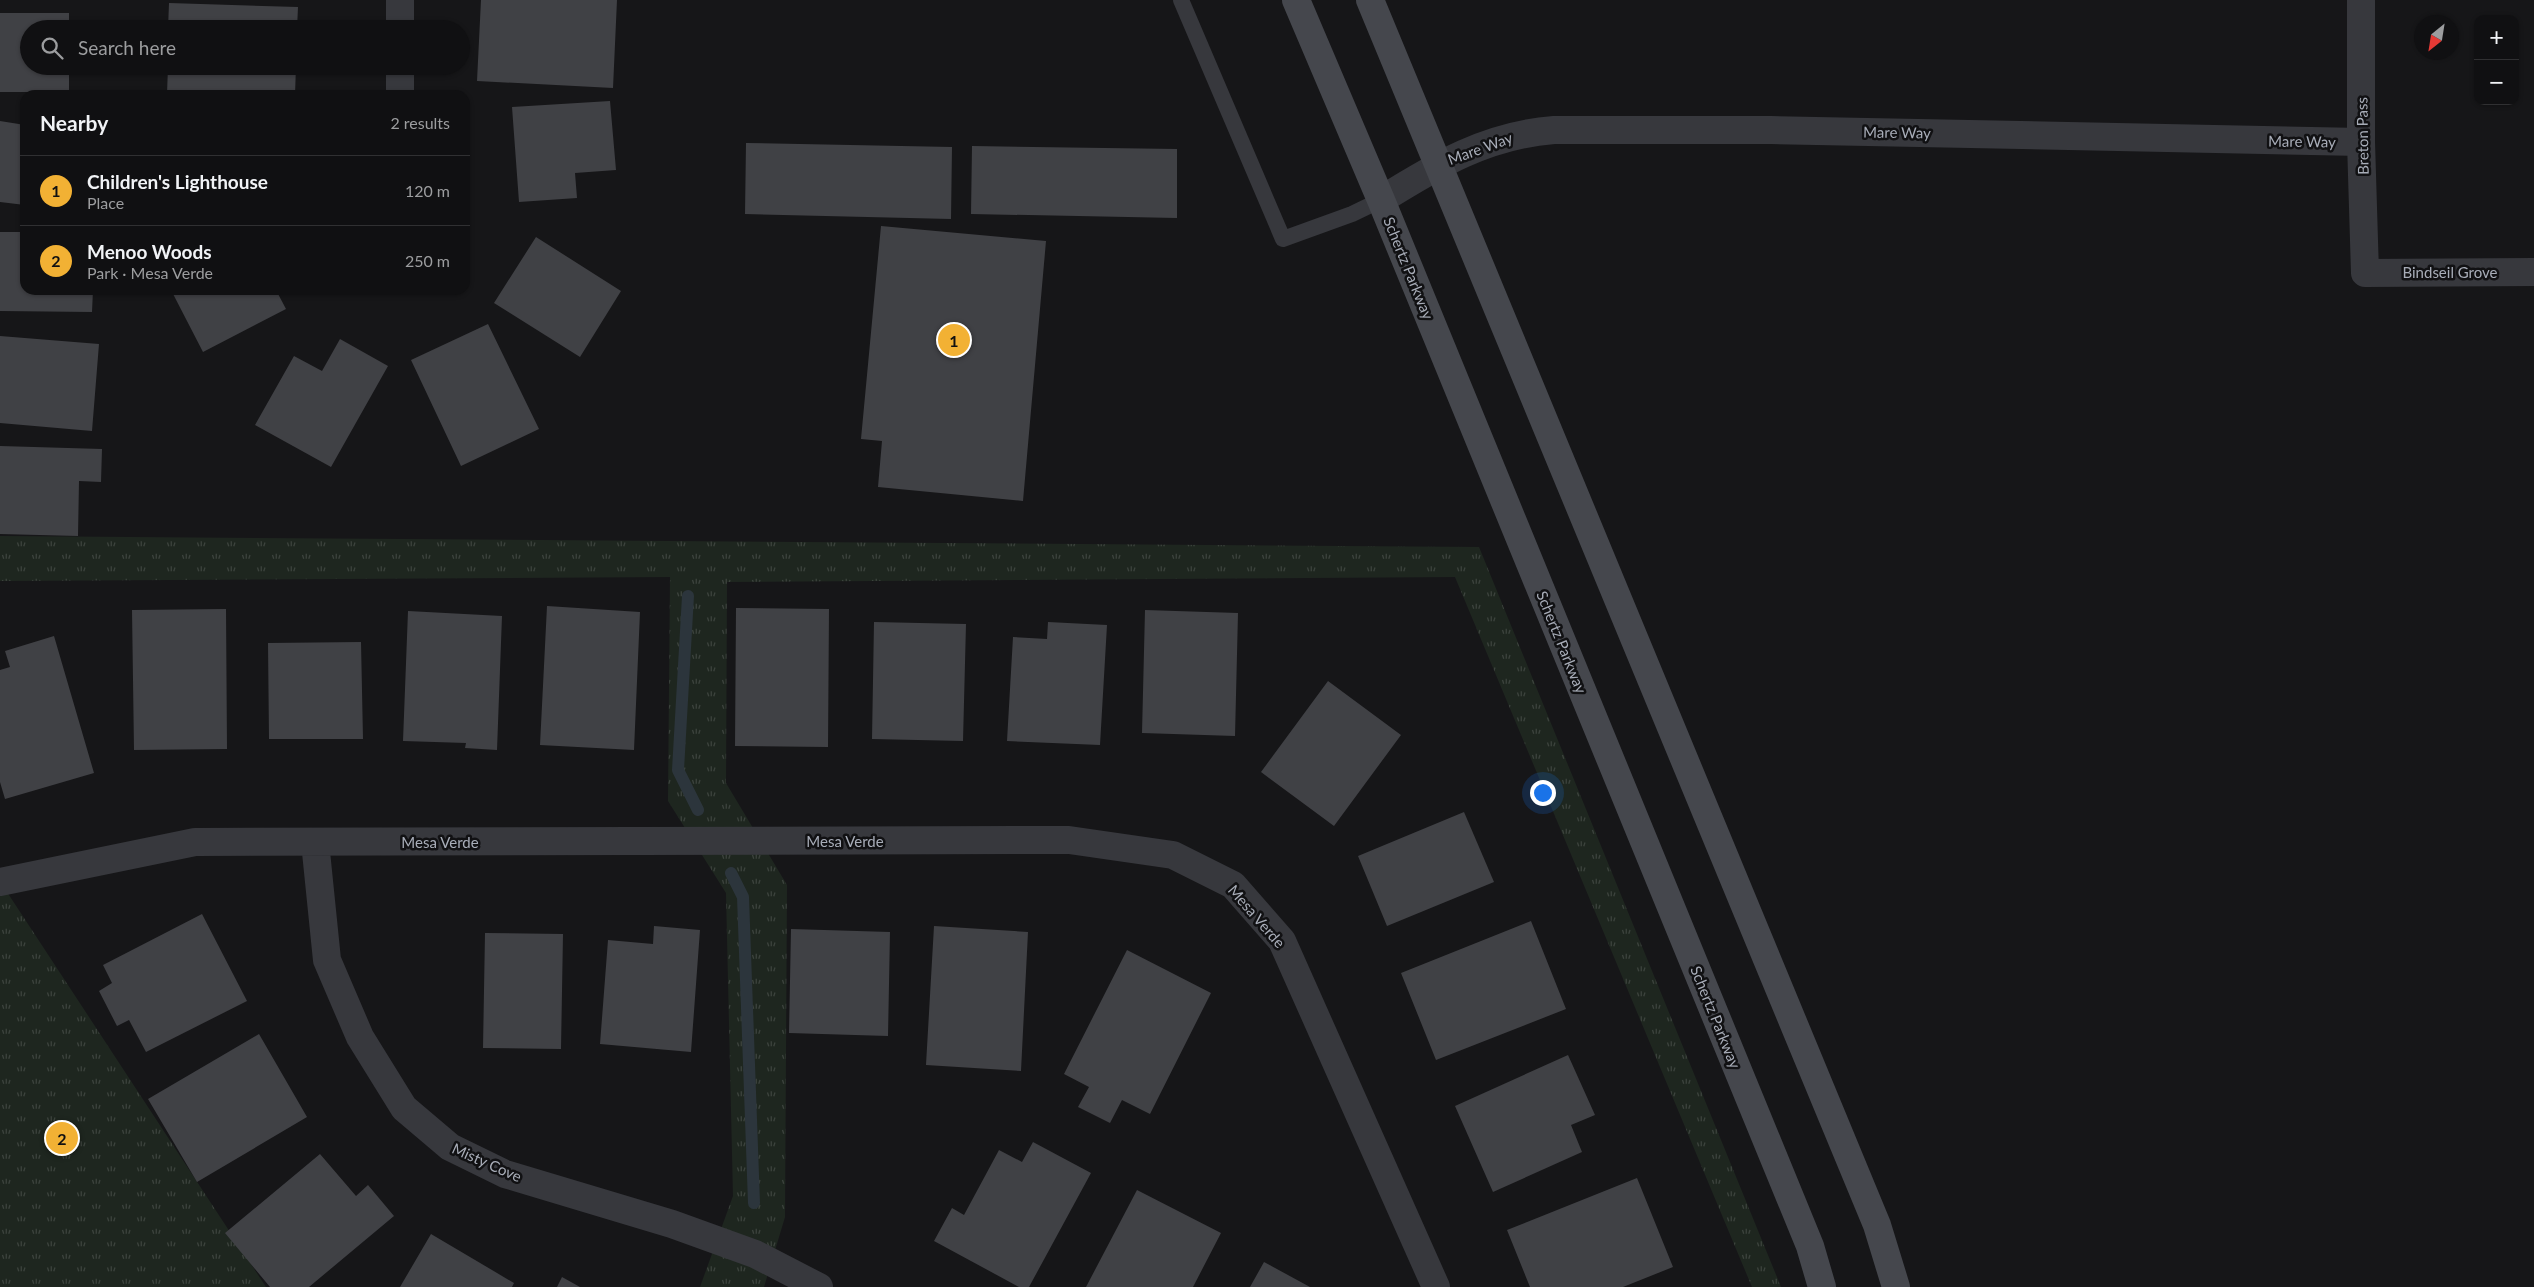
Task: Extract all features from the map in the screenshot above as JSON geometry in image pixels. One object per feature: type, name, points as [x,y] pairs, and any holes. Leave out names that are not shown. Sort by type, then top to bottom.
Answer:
[{"type":"main road","name":"Schertz Parkway","points":[[1296,0],[1381,200],[1810,1246],[1822,1287]]},
{"type":"main road","points":[[1370,0],[1873,1216],[1896,1287]]},
{"type":"street","points":[[400,0],[400,20]]},
{"type":"street","name":"Breton Pass","points":[[2361,0],[2361,142],[2365,272]]},
{"type":"street","points":[[400,75],[400,90]]},
{"type":"street","name":"Mare Way","points":[[1381,200],[1438,164],[1500,138],[1526,132],[1554,130],[1771,130],[2361,142]]},
{"type":"street","name":"Bindseil Grove","points":[[2365,272],[2534,272]]},
{"type":"street","name":"Mesa Verde","points":[[0,882],[195,842],[1069,840],[1173,855],[1233,885],[1282,941],[1436,1287]]},
{"type":"street","name":"Misty Cove","points":[[315,842],[327,960],[360,1037],[404,1108],[450,1147],[505,1174],[672,1224],[755,1254],[819,1287]]},
{"type":"lane","points":[[1181,0],[1283,239],[1352,214],[1381,200]]},
{"type":"green space","points":[[0,536],[1479,547],[1781,1287],[1752,1287],[1455,577],[727,582],[726,783],[787,885],[785,1217],[764,1287],[700,1287],[733,1196],[726,893],[668,801],[670,577],[0,581]]},
{"type":"green space","points":[[0,889],[5,889],[266,1287],[0,1287]]},
{"type":"building","points":[[481,0],[617,0],[613,88],[477,81]]},
{"type":"building","points":[[169,3],[298,7],[297,20],[168,20]]},
{"type":"building","points":[[0,13],[69,13],[69,20],[20,20],[20,75],[69,75],[69,90],[0,92]]},
{"type":"building","points":[[168,75],[296,75],[295,90],[167,90]]},
{"type":"building","points":[[610,101],[616,170],[575,173],[577,198],[519,202],[512,107]]},
{"type":"building","points":[[0,121],[20,124],[20,204],[0,202]]},
{"type":"building","points":[[746,143],[952,147],[951,219],[745,214]]},
{"type":"building","points":[[972,146],[1177,149],[1177,218],[971,214]]},
{"type":"building","points":[[881,226],[1046,241],[1023,501],[878,487],[882,441],[861,439]]},
{"type":"building","points":[[0,232],[20,232],[20,295],[93,295],[92,312],[0,311]]},
{"type":"building","points":[[536,237],[621,291],[580,357],[494,303]]},
{"type":"building","points":[[174,295],[279,295],[286,309],[203,352]]},
{"type":"building","points":[[488,324],[539,429],[461,466],[411,360]]},
{"type":"building","points":[[0,336],[99,344],[92,431],[0,423]]},
{"type":"building","points":[[340,339],[388,366],[331,467],[255,425],[294,356],[322,371]]},
{"type":"building","points":[[0,446],[102,449],[101,482],[79,481],[78,536],[0,534]]},
{"type":"building","points":[[547,606],[640,612],[634,750],[540,745]]},
{"type":"building","points":[[736,608],[829,609],[828,747],[735,746]]},
{"type":"building","points":[[226,609],[227,749],[134,750],[132,610]]},
{"type":"building","points":[[1145,610],[1238,613],[1235,736],[1142,733]]},
{"type":"building","points":[[408,611],[502,616],[497,750],[465,748],[466,743],[403,741]]},
{"type":"building","points":[[874,622],[966,624],[963,741],[872,739]]},
{"type":"building","points":[[1048,622],[1107,625],[1100,745],[1007,741],[1013,637],[1047,639]]},
{"type":"building","points":[[54,636],[94,773],[5,799],[0,782],[0,670],[10,667],[5,651]]},
{"type":"building","points":[[361,642],[363,739],[269,739],[268,643]]},
{"type":"building","points":[[1328,681],[1401,735],[1334,826],[1261,772]]},
{"type":"building","points":[[1464,812],[1494,882],[1387,926],[1358,856]]},
{"type":"building","points":[[202,914],[247,1001],[146,1052],[129,1020],[117,1026],[99,991],[112,983],[103,965]]},
{"type":"building","points":[[1531,921],[1566,1009],[1436,1060],[1401,973]]},
{"type":"building","points":[[654,926],[700,930],[691,1052],[600,1044],[608,940],[653,944]]},
{"type":"building","points":[[934,926],[1028,932],[1021,1071],[926,1065]]},
{"type":"building","points":[[791,929],[890,932],[888,1036],[789,1033]]},
{"type":"building","points":[[485,933],[563,934],[561,1049],[483,1048]]},
{"type":"building","points":[[1127,950],[1211,993],[1150,1114],[1122,1100],[1110,1123],[1078,1107],[1089,1087],[1064,1074]]},
{"type":"building","points":[[259,1034],[307,1117],[197,1182],[148,1099]]},
{"type":"building","points":[[1568,1055],[1595,1115],[1571,1125],[1582,1152],[1493,1192],[1455,1106]]},
{"type":"building","points":[[1033,1142],[1091,1173],[1029,1287],[1019,1287],[934,1241],[952,1208],[964,1215],[999,1150],[1022,1162]]},
{"type":"building","points":[[320,1154],[356,1196],[368,1185],[394,1216],[309,1287],[270,1287],[225,1233]]},
{"type":"building","points":[[1637,1178],[1673,1267],[1623,1287],[1530,1287],[1507,1230]]},
{"type":"building","points":[[1137,1190],[1221,1233],[1193,1287],[1086,1287]]},
{"type":"building","points":[[431,1234],[514,1283],[512,1287],[400,1287]]},
{"type":"building","points":[[1264,1262],[1310,1287],[1250,1287]]},
{"type":"building","points":[[562,1277],[580,1287],[557,1287]]},
{"type":"waterway","points":[[688,596],[678,770],[698,810]]},
{"type":"waterway","points":[[731,873],[743,897],[754,1203]]},
{"type":"place","name":"Children's Lighthouse","points":[[954,340]]},
{"type":"place","name":"Menoo Woods","points":[[62,1138]]}]
